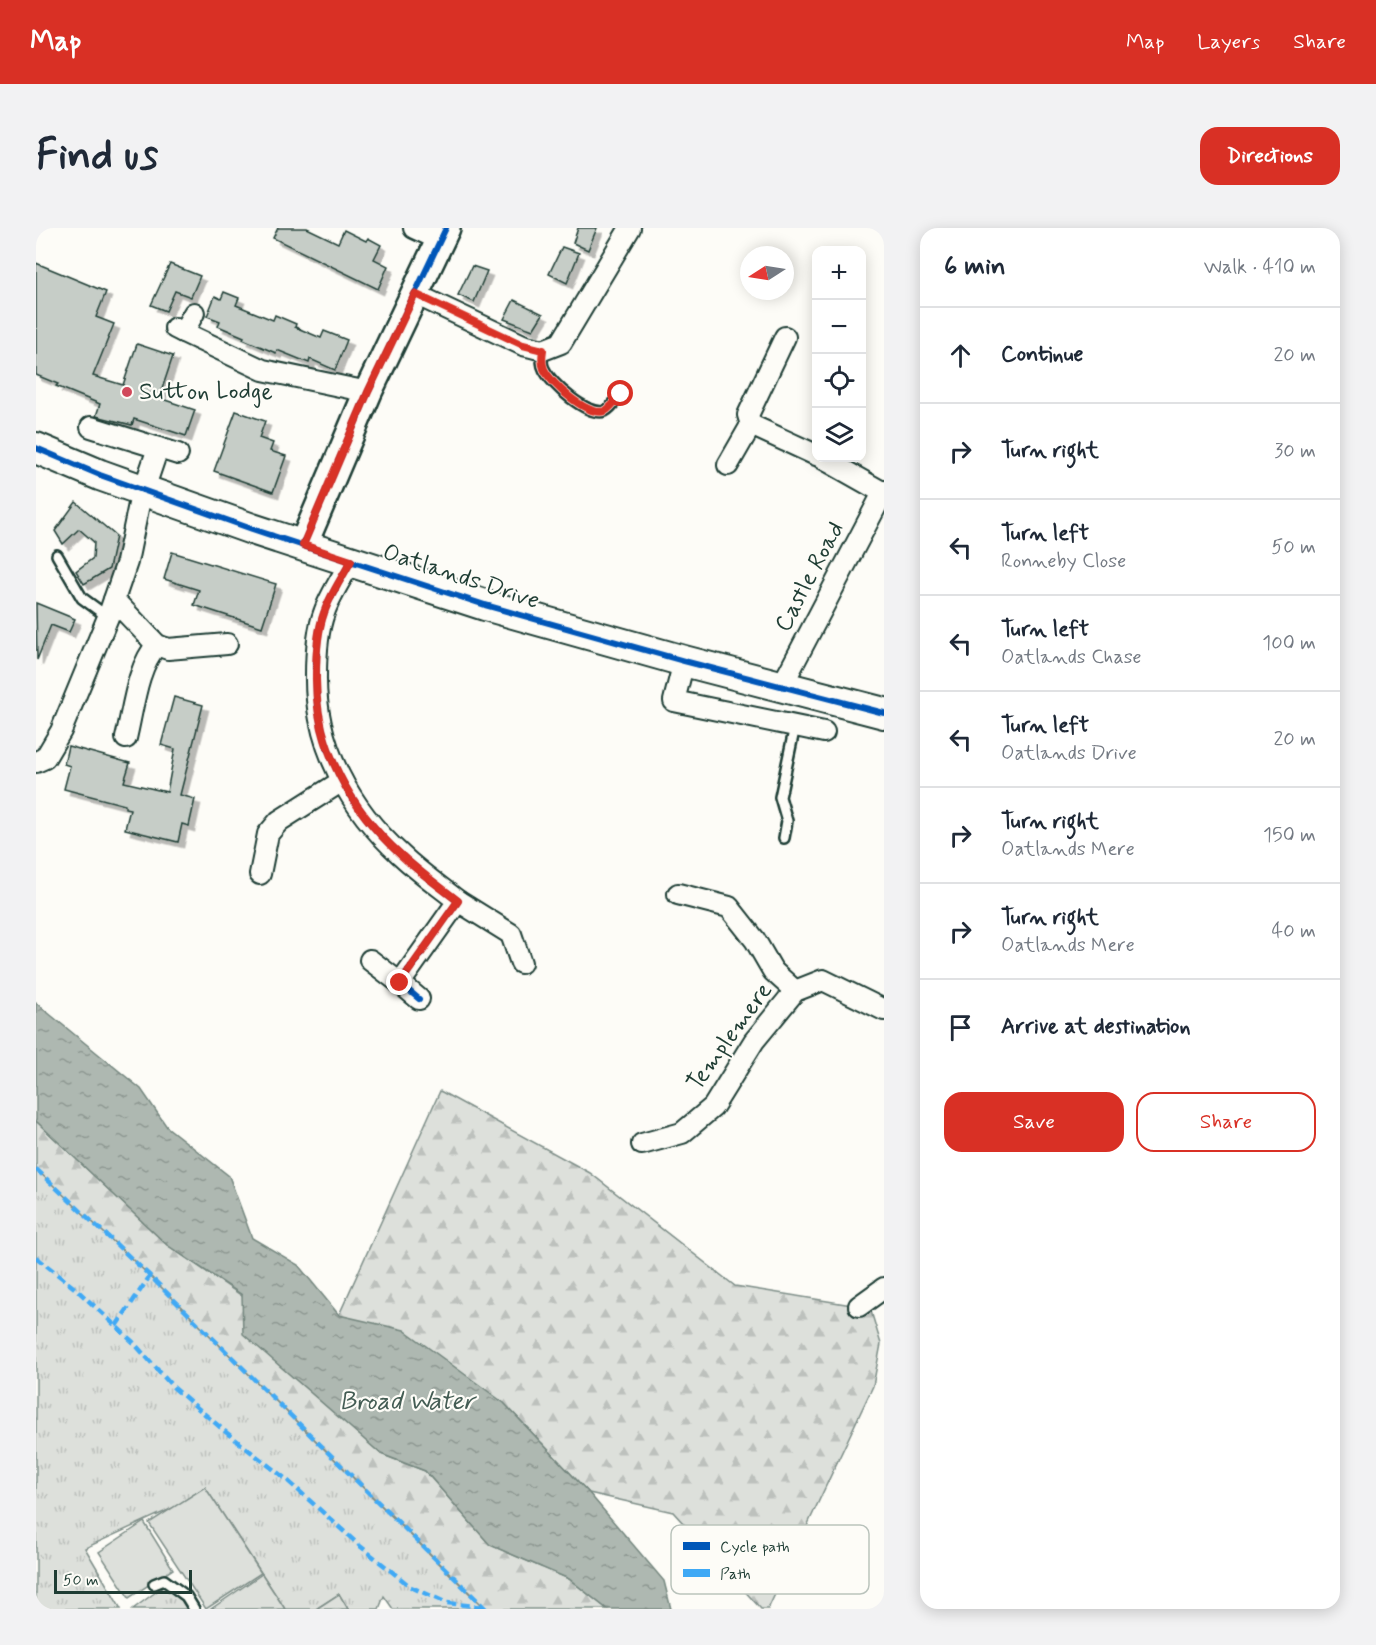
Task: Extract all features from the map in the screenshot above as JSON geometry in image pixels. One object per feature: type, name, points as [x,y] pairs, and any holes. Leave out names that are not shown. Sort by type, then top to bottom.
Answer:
[{"type":"main road","name":"Oatlands Drive","points":[[36,448],[144,491],[485,605],[684,661],[884,713]]},
{"type":"street","points":[[303,545],[368,392],[443,234],[414,228]]},
{"type":"street","points":[[415,294],[523,345],[543,350],[561,343],[630,228]]},
{"type":"street","points":[[194,313],[179,330],[264,370],[368,392]]},
{"type":"street","points":[[728,465],[751,426],[748,415],[785,338]]},
{"type":"street","points":[[751,426],[812,453]]},
{"type":"street","points":[[91,427],[178,454]]},
{"type":"street","points":[[36,762],[45,758],[61,731],[111,609],[127,562],[139,504],[158,448]]},
{"type":"street","points":[[829,462],[884,492]]},
{"type":"street","name":"Castle Road","points":[[784,687],[788,674],[884,492]]},
{"type":"street","points":[[351,561],[323,614],[316,656],[316,700],[324,742],[342,781],[365,816],[400,855],[458,901],[510,934],[522,963]]},
{"type":"street","points":[[111,609],[157,645],[168,649],[227,644]]},
{"type":"street","points":[[126,738],[144,666],[157,645]]},
{"type":"street","points":[[684,661],[674,701],[824,732]]},
{"type":"street","points":[[260,874],[268,834],[279,821],[342,781]]},
{"type":"street","name":"Templemere","points":[[678,894],[729,907],[755,940],[773,972],[795,991]]},
{"type":"street","points":[[400,983],[458,901]]},
{"type":"street","points":[[370,960],[419,999]]},
{"type":"street","name":"Templemere","points":[[642,1144],[682,1133],[713,1107],[754,1041],[795,991],[823,980],[884,1010]]},
{"type":"street","points":[[859,1306],[884,1288]]},
{"type":"lane","points":[[543,350],[544,370],[584,408],[596,412],[606,410],[621,394]]},
{"type":"lane","points":[[57,555],[82,598],[111,609]]},
{"type":"lane","points":[[784,838],[787,821],[780,796],[795,726]]},
{"type":"lane","points":[[154,1584],[164,1580],[186,1596],[194,1609]]},
{"type":"green space","points":[[440,1091],[590,1173],[735,1286],[870,1308],[881,1344],[873,1386],[808,1525],[685,1525],[673,1512],[589,1493],[504,1403],[339,1315]]},
{"type":"green space","points":[[36,1121],[167,1245],[242,1296],[381,1454],[425,1471],[490,1545],[569,1579],[607,1609],[482,1609],[483,1606],[150,1276],[36,1169]]},
{"type":"green space","points":[[36,1169],[150,1276],[483,1607],[482,1609],[393,1609],[384,1596],[379,1609],[348,1609],[339,1594],[316,1609],[285,1609],[205,1487],[175,1507],[85,1548],[121,1609],[36,1609]]},
{"type":"green space","points":[[205,1487],[261,1573],[206,1609],[149,1523]]},
{"type":"green space","points":[[144,1522],[173,1569],[129,1598],[99,1552]]},
{"type":"green space","points":[[262,1574],[285,1609],[211,1609]]},
{"type":"green space","points":[[172,1580],[190,1609],[133,1609]]},
{"type":"green space","points":[[339,1594],[348,1609],[316,1609]]},
{"type":"green space","points":[[747,1594],[775,1594],[768,1609],[761,1609]]},
{"type":"water","name":"Broad Water","points":[[36,1003],[141,1089],[167,1127],[229,1176],[252,1238],[298,1265],[339,1315],[404,1330],[504,1403],[589,1493],[664,1581],[671,1609],[607,1609],[569,1579],[490,1545],[425,1471],[381,1454],[243,1334],[242,1295],[167,1245],[36,1121]]},
{"type":"building","points":[[278,228],[307,228],[338,243],[344,230],[366,241],[368,238],[381,245],[374,259],[388,266],[378,289],[273,238]]},
{"type":"building","points":[[578,228],[597,228],[588,250],[573,243]]},
{"type":"building","points":[[562,247],[579,253],[567,283],[549,274]]},
{"type":"building","points":[[36,263],[106,292],[96,317],[114,324],[93,376],[123,385],[137,344],[173,356],[159,398],[195,410],[186,436],[134,419],[132,425],[96,416],[100,404],[36,375]]},
{"type":"building","points":[[170,264],[200,276],[191,297],[175,291],[166,311],[151,305]]},
{"type":"building","points":[[472,266],[487,271],[474,302],[458,295]]},
{"type":"building","points":[[224,292],[239,298],[236,305],[273,320],[275,315],[321,338],[324,331],[347,340],[335,370],[310,359],[309,363],[277,350],[276,353],[218,326],[220,321],[207,316],[215,296],[221,299]]},
{"type":"building","points":[[514,300],[543,314],[533,330],[504,319]]},
{"type":"building","points":[[236,411],[265,421],[259,438],[273,443],[270,451],[286,456],[273,492],[214,471]]},
{"type":"building","points":[[76,502],[116,536],[109,569],[84,584],[76,571],[93,558],[94,542],[79,529],[63,544],[55,531]]},
{"type":"building","points":[[172,552],[276,584],[262,627],[194,605],[199,590],[164,579]]},
{"type":"building","points":[[36,603],[75,619],[69,632],[51,625],[37,660]]},
{"type":"building","points":[[174,697],[203,705],[180,795],[195,799],[189,826],[182,824],[178,842],[125,829],[130,809],[125,808],[125,805],[64,789],[70,766],[64,764],[68,746],[130,763],[124,782],[167,792],[175,749],[161,745]]},
{"type":"marked path","points":[[36,1169],[150,1276],[486,1609]]},
{"type":"marked path","points":[[36,1257],[77,1290],[133,1342],[173,1387],[287,1480],[360,1546],[411,1587],[447,1603],[483,1607]]},
{"type":"marked path","points":[[116,1326],[150,1276]]},
{"type":"cycle path","points":[[303,545],[368,392],[446,228]]},
{"type":"cycle path","points":[[36,448],[100,475],[252,529],[485,605],[684,661],[884,713]]},
{"type":"cycle path","points":[[351,561],[329,600],[320,628],[316,660],[317,702],[329,751],[351,797],[383,837],[422,873],[458,901],[400,983],[419,999]]},
{"type":"place","name":"Sutton Lodge","points":[[127,392]]},
{"type":"route","points":[[400,983],[458,901],[400,855],[365,816],[342,781],[324,742],[316,700],[316,656],[323,614],[351,561],[303,545],[312,520],[368,392],[415,294],[523,345],[543,350],[544,370],[584,408],[596,412],[606,410],[621,394]]}]
